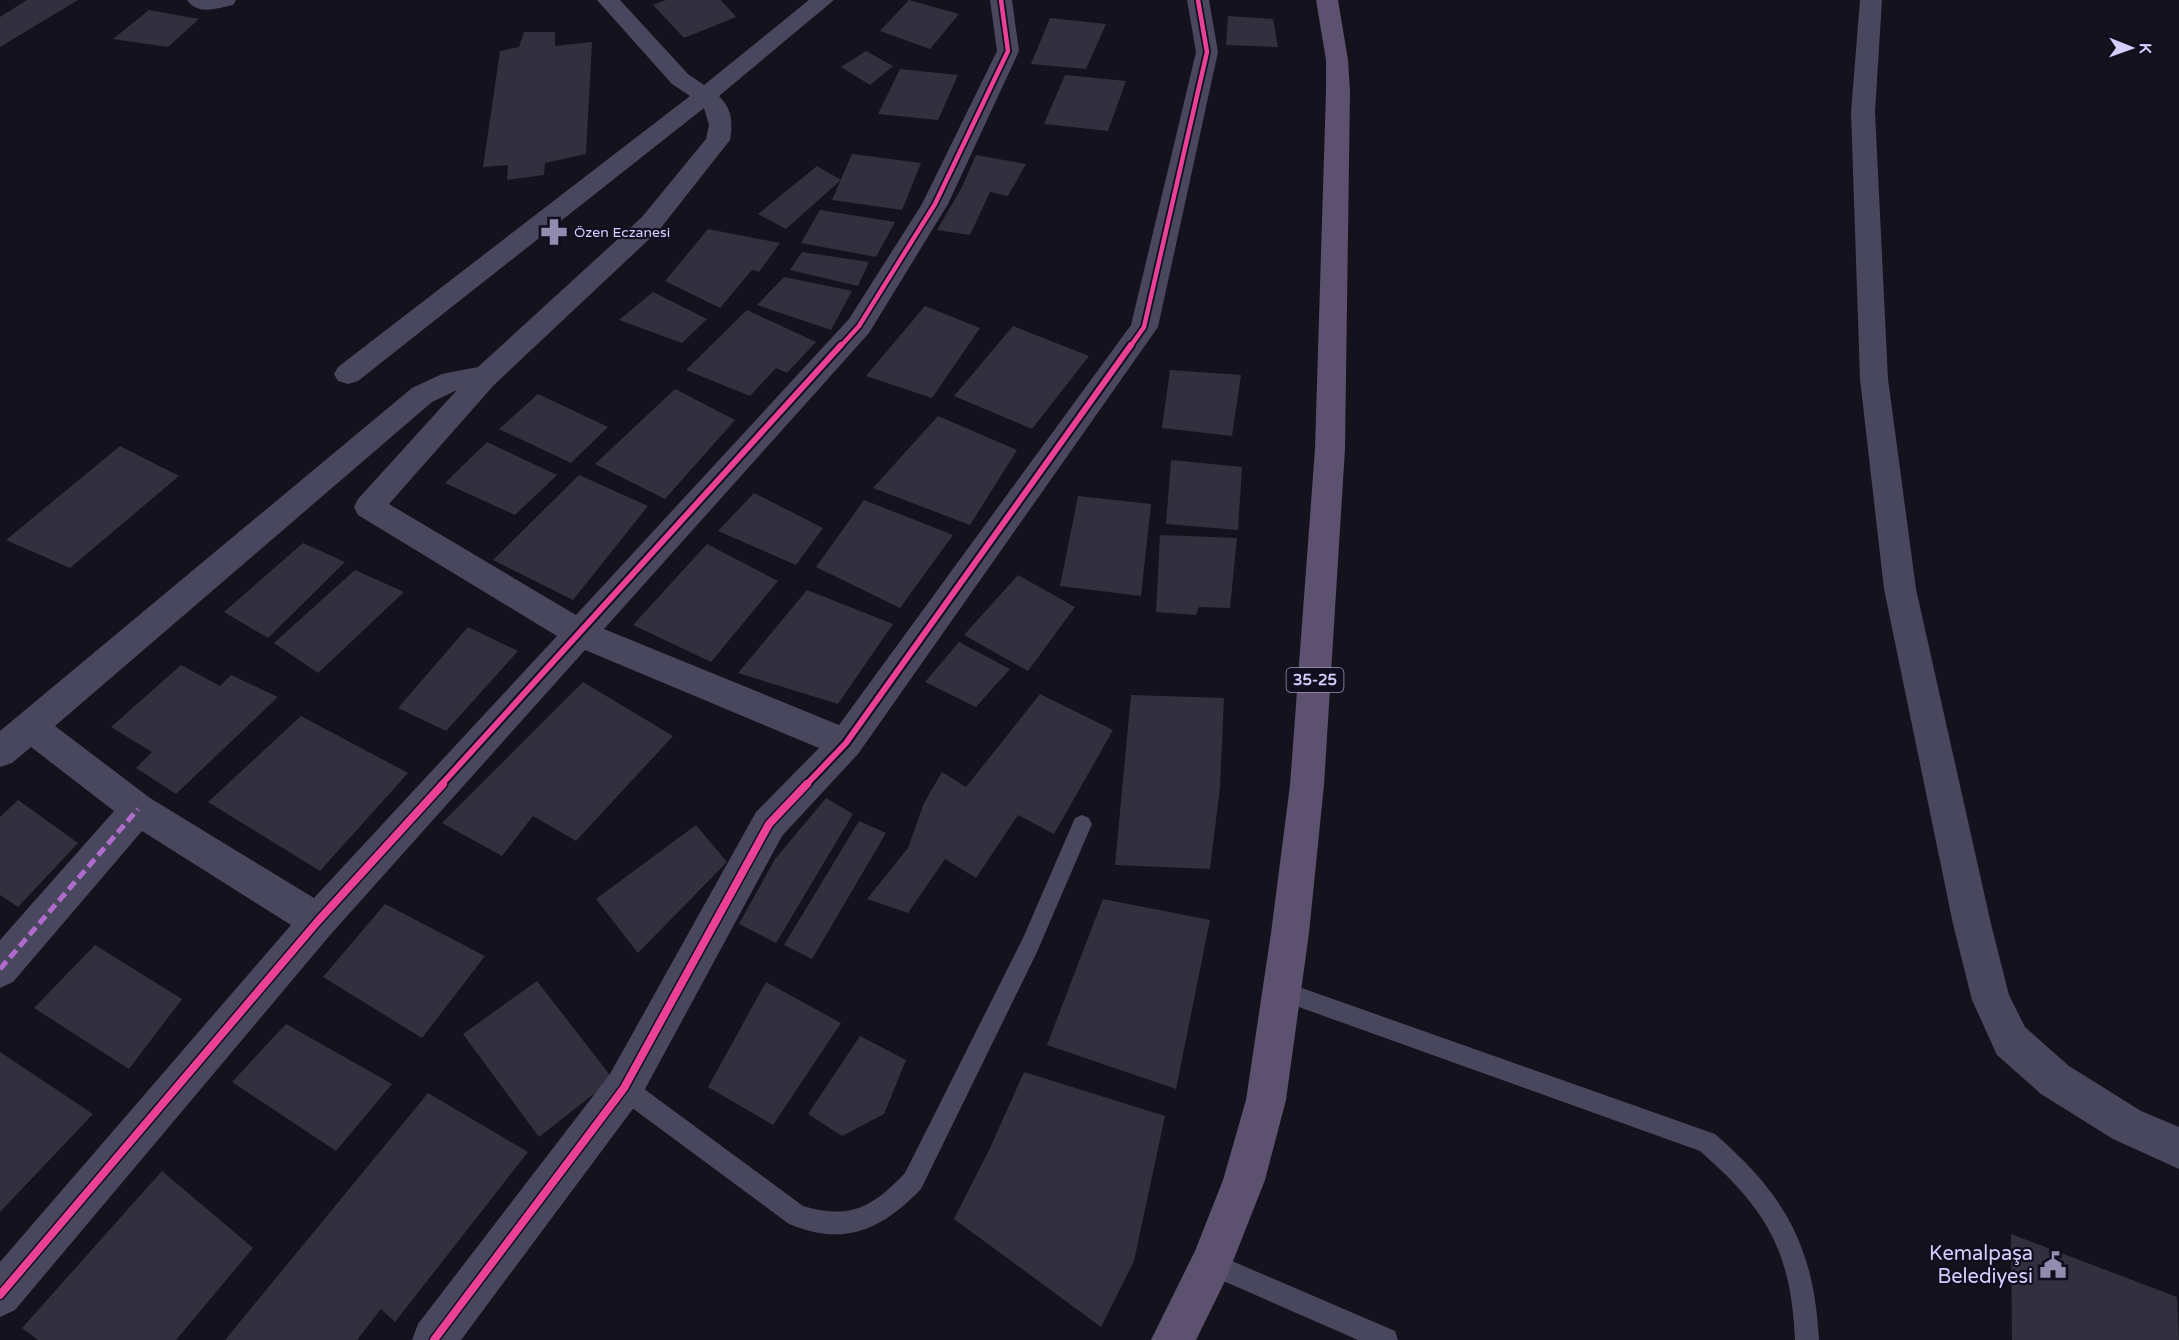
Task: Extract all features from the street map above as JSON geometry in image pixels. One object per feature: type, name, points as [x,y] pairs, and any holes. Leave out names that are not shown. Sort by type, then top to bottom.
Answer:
[{"type":"main road","name":"35-25","points":[[1173,1340],[1211,1264],[1244,1180],[1266,1100],[1307,785],[1330,449],[1338,91],[1337,60],[1327,0]]},
{"type":"street","points":[[198,0],[206,4],[225,0]]},
{"type":"street","points":[[608,0],[680,78],[717,108],[721,125],[718,140],[651,223],[484,378],[369,507],[580,633],[846,743]]},
{"type":"street","points":[[348,375],[705,96],[795,8],[823,0]]},
{"type":"street","points":[[0,1295],[318,921],[858,326],[935,204],[1008,51],[1001,0]]},
{"type":"street","points":[[434,1340],[624,1088],[769,824],[846,743],[1144,327],[1208,52],[1198,0]]},
{"type":"street","points":[[1871,0],[1863,112],[1875,390],[1900,589],[1972,924],[1991,1000],[2011,1041],[2055,1080],[2127,1125],[2179,1148]]},
{"type":"street","points":[[0,752],[422,395],[454,379],[484,378]]},
{"type":"street","points":[[30,727],[138,809],[318,921]]},
{"type":"street","points":[[0,969],[138,809]]},
{"type":"lane","points":[[624,1088],[797,1216],[816,1223],[838,1225],[860,1221],[880,1212],[898,1198],[913,1181],[1030,945],[1082,824]]},
{"type":"lane","points":[[1282,990],[1707,1142],[1738,1167],[1764,1197],[1785,1232],[1800,1270],[1807,1310],[1807,1340]]},
{"type":"lane","points":[[1211,1264],[1386,1340]]},
{"type":"building","points":[[27,0],[78,0],[0,47],[0,17]]},
{"type":"building","points":[[666,0],[721,0],[736,17],[684,38],[653,5]]},
{"type":"building","points":[[909,0],[959,14],[930,49],[880,31]]},
{"type":"building","points":[[149,10],[199,19],[168,47],[113,39]]},
{"type":"building","points":[[1228,16],[1273,19],[1278,47],[1226,45]]},
{"type":"building","points":[[1050,18],[1106,24],[1086,69],[1031,64]]},
{"type":"building","points":[[524,32],[555,32],[555,46],[592,42],[586,154],[545,163],[544,175],[507,180],[508,165],[483,167],[500,51],[519,47]]},
{"type":"building","points":[[866,51],[893,66],[870,85],[841,67]]},
{"type":"building","points":[[900,69],[958,75],[938,120],[878,114]]},
{"type":"building","points":[[1065,75],[1126,81],[1108,131],[1044,124]]},
{"type":"building","points":[[852,154],[921,163],[902,210],[832,200]]},
{"type":"building","points":[[976,155],[1026,164],[1008,196],[990,192],[970,235],[937,230],[962,187]]},
{"type":"building","points":[[817,166],[841,180],[786,229],[758,214]]},
{"type":"building","points":[[820,210],[895,222],[876,257],[801,243]]},
{"type":"building","points":[[708,229],[780,243],[759,272],[752,270],[720,308],[665,281]]},
{"type":"building","points":[[802,252],[869,262],[858,286],[790,270]]},
{"type":"building","points":[[784,277],[852,291],[831,330],[757,305]]},
{"type":"building","points":[[653,292],[707,319],[682,343],[619,320]]},
{"type":"building","points":[[925,306],[980,328],[932,398],[866,376]]},
{"type":"building","points":[[747,310],[816,342],[787,373],[776,368],[750,396],[686,370]]},
{"type":"building","points":[[1013,326],[1089,356],[1032,429],[954,396]]},
{"type":"building","points":[[1170,370],[1241,375],[1232,436],[1162,428]]},
{"type":"building","points":[[675,389],[735,420],[665,499],[595,464]]},
{"type":"building","points":[[538,394],[608,427],[571,463],[499,429]]},
{"type":"building","points":[[938,416],[1017,450],[970,525],[873,488]]},
{"type":"building","points":[[487,442],[557,475],[515,515],[445,483]]},
{"type":"building","points":[[120,446],[179,476],[70,568],[6,540]]},
{"type":"building","points":[[1171,460],[1242,467],[1238,530],[1166,524]]},
{"type":"building","points":[[579,475],[648,506],[573,600],[493,560]]},
{"type":"building","points":[[754,493],[823,528],[796,565],[718,531]]},
{"type":"building","points":[[1078,496],[1151,504],[1141,596],[1060,586]]},
{"type":"building","points":[[864,500],[953,535],[900,608],[816,567]]},
{"type":"building","points":[[1160,535],[1237,538],[1230,608],[1199,607],[1196,615],[1156,612]]},
{"type":"building","points":[[303,543],[345,562],[268,638],[224,612]]},
{"type":"building","points":[[707,544],[778,581],[711,662],[633,625]]},
{"type":"building","points":[[355,570],[404,592],[318,673],[274,643]]},
{"type":"building","points":[[1018,575],[1075,607],[1028,671],[964,635]]},
{"type":"building","points":[[807,590],[893,624],[838,704],[738,673]]},
{"type":"building","points":[[468,627],[518,651],[446,731],[398,708]]},
{"type":"building","points":[[959,642],[1010,669],[976,707],[925,682]]},
{"type":"building","points":[[181,665],[220,686],[231,675],[278,697],[176,794],[136,768],[152,752],[111,727]]},
{"type":"building","points":[[583,682],[673,736],[576,841],[533,816],[502,856],[442,823]]},
{"type":"building","points":[[1040,694],[1113,730],[1054,834],[1018,815],[976,878],[945,859],[908,913],[867,899],[908,848],[924,803],[942,772],[966,787]]},
{"type":"building","points":[[1131,695],[1224,698],[1220,787],[1210,869],[1115,865]]},
{"type":"building","points":[[301,716],[408,773],[320,871],[208,802]]},
{"type":"building","points":[[826,798],[853,814],[776,943],[739,924],[775,859]]},
{"type":"building","points":[[18,800],[78,843],[18,907],[0,895],[0,817]]},
{"type":"building","points":[[859,821],[886,833],[812,959],[784,945]]},
{"type":"building","points":[[696,825],[727,862],[638,953],[596,899]]},
{"type":"building","points":[[1103,899],[1210,920],[1176,1089],[1047,1045]]},
{"type":"building","points":[[385,904],[485,956],[422,1038],[323,977]]},
{"type":"building","points":[[95,945],[182,999],[129,1069],[34,1008]]},
{"type":"building","points":[[537,981],[613,1079],[539,1137],[463,1034]]},
{"type":"building","points":[[766,982],[841,1023],[773,1125],[708,1087]]},
{"type":"building","points":[[286,1024],[392,1084],[336,1151],[232,1082]]},
{"type":"building","points":[[860,1036],[906,1060],[884,1114],[842,1136],[808,1114]]},
{"type":"building","points":[[0,1052],[93,1114],[0,1212]]},
{"type":"building","points":[[1024,1072],[1165,1116],[1134,1261],[1101,1327],[954,1219],[990,1148]]},
{"type":"building","points":[[428,1093],[528,1152],[395,1322],[381,1309],[357,1340],[225,1340]]},
{"type":"building","points":[[162,1171],[253,1248],[176,1340],[38,1340],[22,1328]]},
{"type":"building","name":"Kemalpaşa Belediyesi","points":[[2011,1234],[2177,1297],[2179,1340],[2012,1340]]},
{"type":"marked path","points":[[0,969],[138,809]]},
{"type":"cycle path","points":[[0,1295],[318,921],[859,326],[935,204],[1008,51],[1001,0]]},
{"type":"cycle path","points":[[434,1340],[624,1088],[769,824],[846,743],[1144,327],[1207,52],[1198,0]]},
{"type":"place","name":"Özen Eczanesi","points":[[554,232]]},
{"type":"place","name":"Kemalpaşa Belediyesi","points":[[2053,1265]]}]
